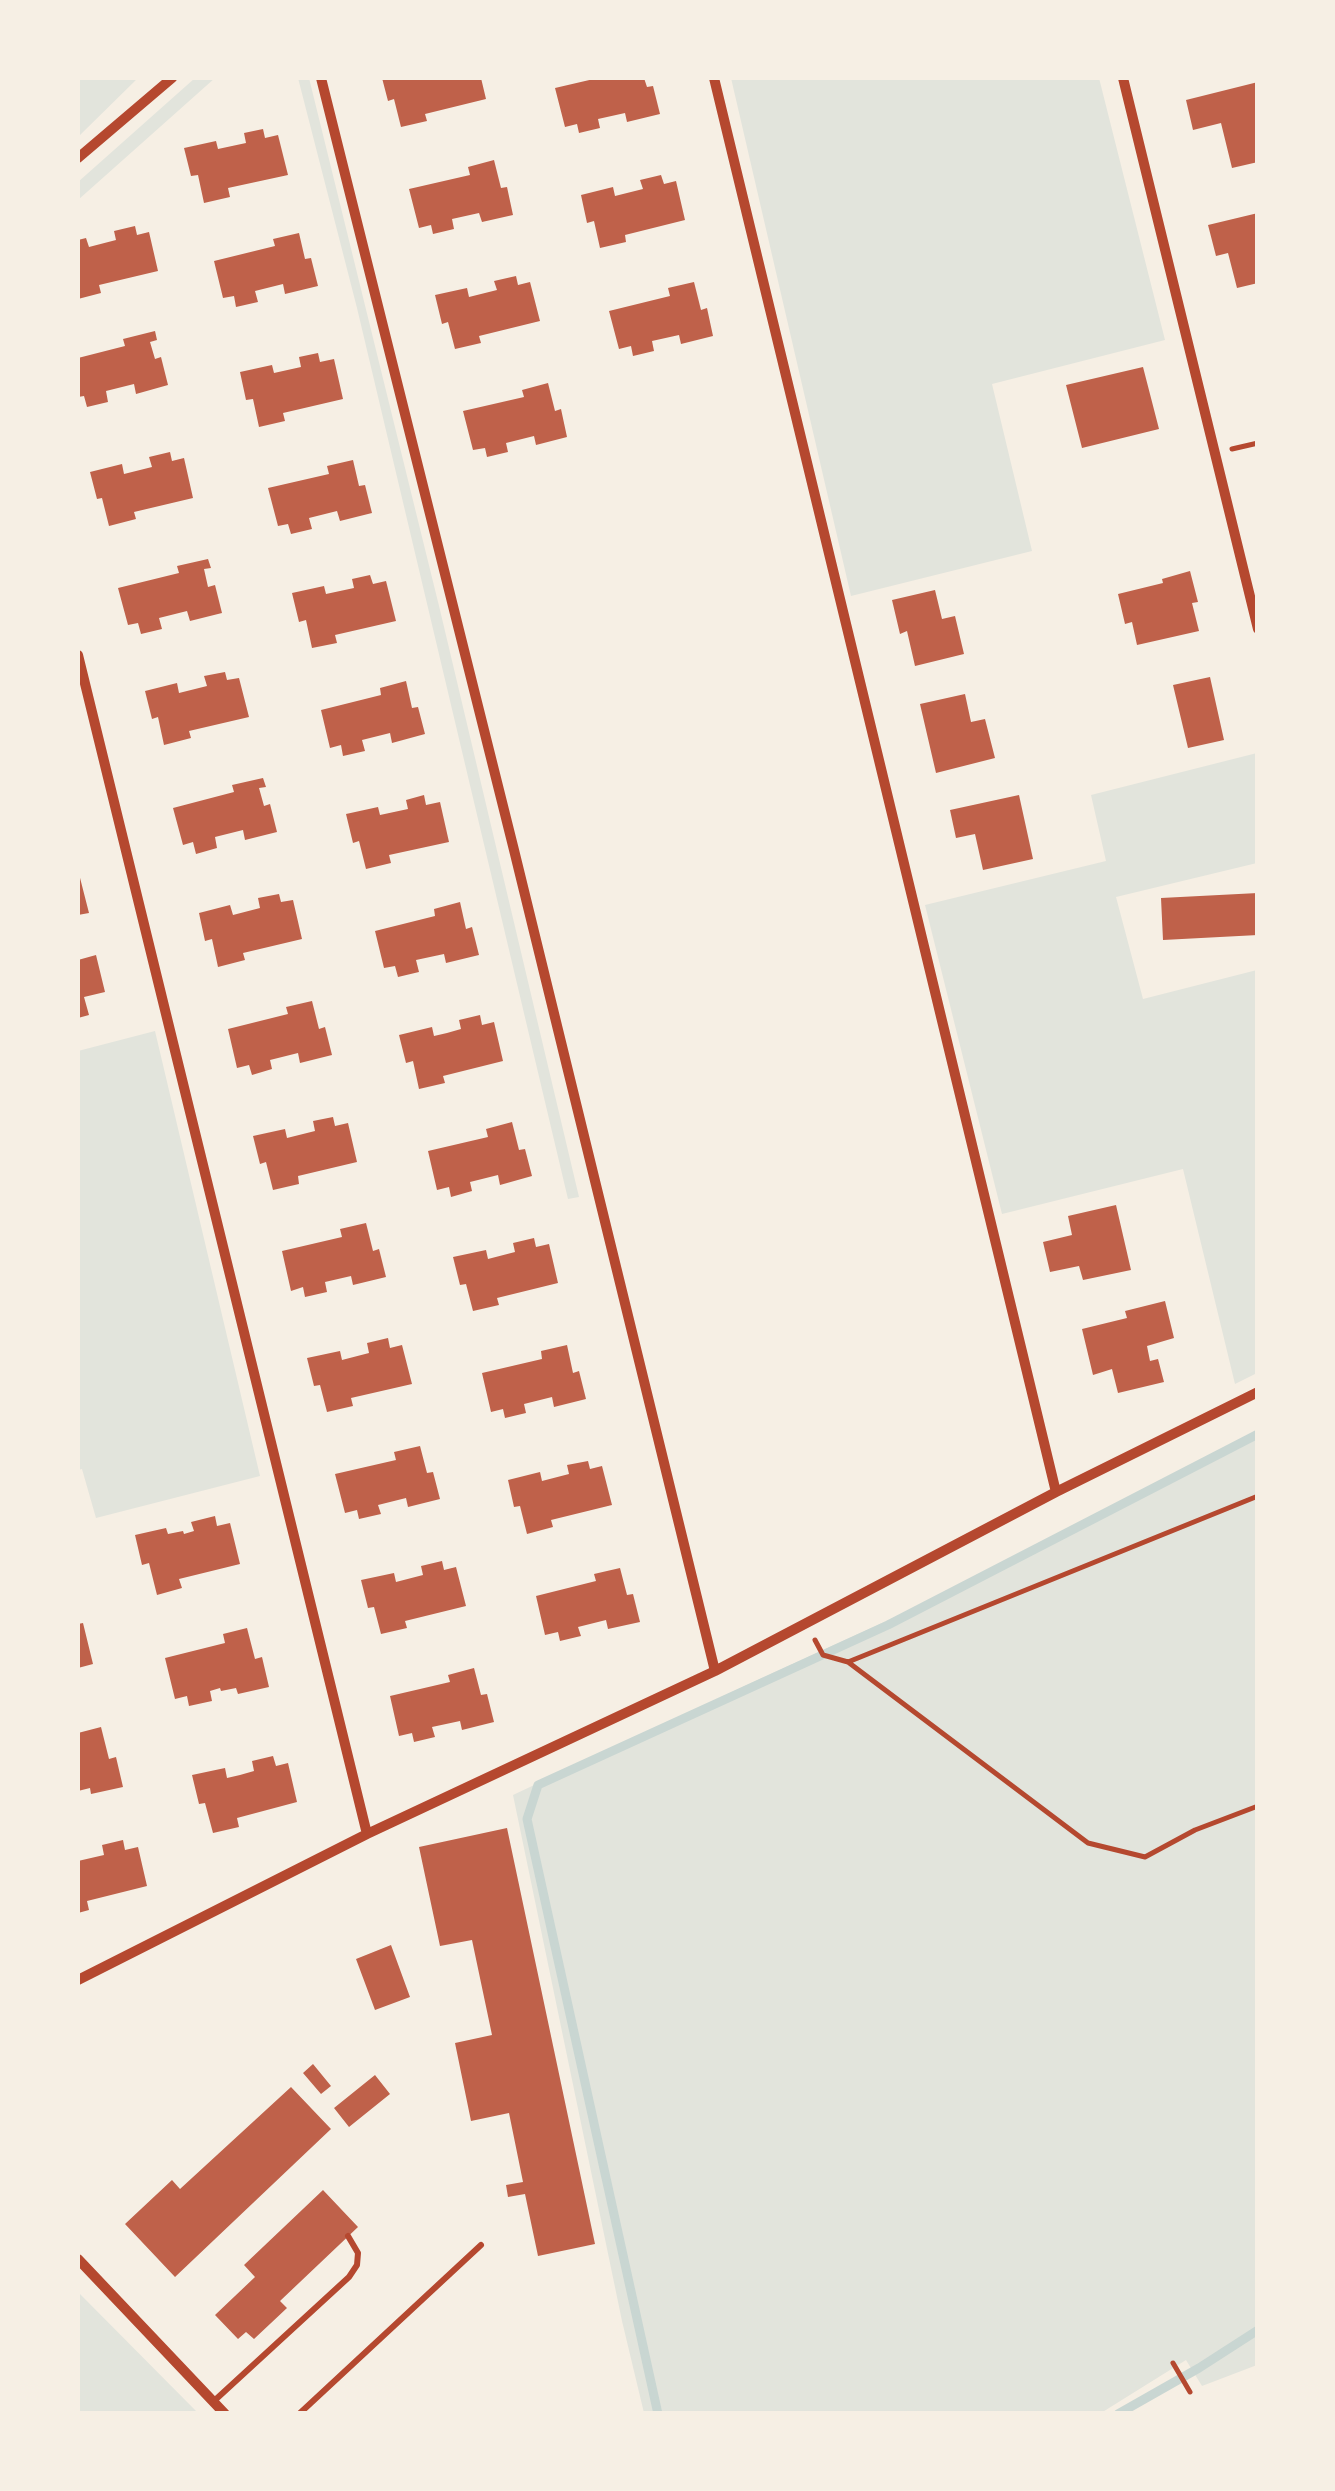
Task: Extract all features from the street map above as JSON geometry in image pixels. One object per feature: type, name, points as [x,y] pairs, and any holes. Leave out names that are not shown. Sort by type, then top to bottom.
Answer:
[{"type":"street","points":[[78,158],[172,78]]},
{"type":"street","points":[[321,78],[715,1672]]},
{"type":"street","points":[[714,78],[1056,1492]]},
{"type":"street","points":[[1123,78],[1258,630]]},
{"type":"street","points":[[78,656],[367,1834]]},
{"type":"street","points":[[78,1980],[367,1834],[715,1672],[1056,1492],[1258,1392]]},
{"type":"street","points":[[78,2259],[226,2414]]},
{"type":"lane","points":[[214,2401],[349,2277],[358,2253],[348,2236]]},
{"type":"lane","points":[[299,2414],[481,2245]]},
{"type":"path","points":[[848,1662],[1258,1496]]},
{"type":"path","points":[[817,1644],[823,1655],[848,1662],[1088,1843],[1145,1857],[1195,1830],[1258,1806]]},
{"type":"path","points":[[1173,2363],[1190,2392]]},
{"type":"shaded area","points":[[78,78],[138,78],[78,137]]},
{"type":"shaded area","points":[[195,78],[215,78],[78,200],[78,182]]},
{"type":"shaded area","points":[[298,78],[309,78],[579,1197],[568,1199],[357,308]]},
{"type":"shaded area","points":[[731,78],[1099,78],[1165,340],[992,384],[1032,551],[851,596]]},
{"type":"shaded area","points":[[1257,753],[1257,863],[1116,897],[1143,999],[1257,970],[1257,1373],[1235,1384],[1183,1169],[1002,1214],[925,905],[1106,861],[1091,795]]},
{"type":"shaded area","points":[[155,1031],[260,1476],[96,1518],[82,1469],[78,1470],[78,1051]]},
{"type":"shaded area","points":[[1257,1436],[1257,2365],[1202,2386],[1186,2360],[1101,2413],[644,2413],[513,1795],[1021,1559]]},
{"type":"shaded area","points":[[78,2292],[198,2413],[78,2413]]},
{"type":"building","points":[[382,78],[481,78],[486,99],[425,114],[427,121],[401,127],[394,99],[388,101]]},
{"type":"building","points":[[598,78],[644,78],[647,87],[653,86],[660,114],[627,122],[625,113],[598,119],[600,128],[579,133],[577,124],[565,127],[555,88]]},
{"type":"building","points":[[1258,82],[1258,162],[1232,168],[1221,123],[1193,130],[1186,100]]},
{"type":"building","points":[[263,129],[265,138],[278,135],[288,175],[228,188],[230,197],[204,203],[198,175],[191,176],[184,148],[216,141],[218,149],[246,143],[244,133]]},
{"type":"building","points":[[494,160],[501,188],[507,187],[513,215],[482,222],[479,213],[452,219],[454,229],[433,234],[431,225],[419,228],[409,189],[470,175],[468,167]]},
{"type":"building","points":[[661,175],[664,184],[676,181],[685,220],[625,235],[626,242],[600,248],[594,221],[587,223],[581,195],[613,187],[615,196],[643,189],[640,180]]},
{"type":"building","points":[[1258,213],[1258,283],[1237,288],[1228,253],[1216,256],[1208,225]]},
{"type":"building","points":[[135,226],[137,235],[149,232],[158,271],[99,285],[101,293],[78,299],[78,240],[86,238],[89,247],[116,240],[114,231]]},
{"type":"building","points":[[299,233],[305,259],[311,258],[318,286],[285,294],[283,284],[255,291],[258,302],[236,307],[234,296],[223,298],[214,261],[275,246],[273,239]]},
{"type":"building","points":[[516,276],[518,285],[530,282],[540,321],[479,336],[481,343],[455,349],[448,322],[442,324],[435,295],[467,288],[469,297],[497,290],[494,281]]},
{"type":"building","points":[[694,282],[701,310],[707,308],[713,336],[681,344],[679,335],[652,341],[654,351],[633,356],[631,346],[619,349],[609,311],[670,296],[668,288]]},
{"type":"building","points":[[155,331],[157,340],[150,342],[155,359],[161,357],[168,385],[136,394],[134,384],[106,391],[108,402],[87,407],[84,396],[78,397],[78,358],[125,346],[123,339]]},
{"type":"building","points":[[318,353],[320,362],[334,359],[343,399],[283,413],[285,421],[259,427],[253,399],[246,400],[240,372],[272,365],[274,373],[301,367],[299,357]]},
{"type":"building","points":[[1143,367],[1159,429],[1082,448],[1066,385]]},
{"type":"building","points":[[548,383],[555,411],[561,409],[567,437],[536,445],[534,436],[506,443],[508,452],[487,457],[485,448],[473,450],[463,411],[524,397],[522,390]]},
{"type":"building","points":[[170,452],[172,461],[184,458],[193,498],[134,512],[136,519],[109,526],[90,472],[122,464],[124,474],[152,467],[149,457]]},
{"type":"building","points":[[353,460],[359,486],[365,485],[372,513],[340,521],[337,511],[309,518],[312,529],[291,534],[288,524],[278,526],[268,488],[329,474],[327,466]]},
{"type":"building","points":[[208,559],[211,568],[204,569],[208,587],[215,585],[222,613],[190,621],[187,611],[159,618],[162,629],[141,634],[138,623],[128,625],[118,588],[179,573],[177,566]]},
{"type":"building","points":[[1190,571],[1198,602],[1192,603],[1199,631],[1137,645],[1132,622],[1125,624],[1118,594],[1163,583],[1162,579]]},
{"type":"building","points":[[370,575],[373,584],[386,581],[396,621],[335,635],[337,643],[312,648],[306,620],[299,622],[292,593],[324,586],[326,594],[354,588],[352,579]]},
{"type":"building","points":[[935,590],[942,619],[955,616],[964,654],[915,666],[907,631],[900,634],[892,600]]},
{"type":"building","points":[[225,672],[227,680],[239,678],[249,717],[189,731],[191,738],[164,745],[158,717],[152,719],[145,691],[177,683],[179,693],[207,686],[204,676]]},
{"type":"building","points":[[1210,677],[1224,740],[1188,748],[1173,685]]},
{"type":"building","points":[[406,681],[412,708],[418,707],[425,734],[392,743],[390,733],[362,740],[365,751],[343,756],[341,745],[330,748],[321,710],[381,695],[380,688]]},
{"type":"building","points":[[965,694],[971,722],[985,719],[995,758],[936,773],[920,704]]},
{"type":"building","points":[[263,778],[266,787],[259,788],[264,806],[270,804],[277,832],[245,840],[243,830],[215,837],[217,848],[196,854],[193,842],[183,845],[173,808],[234,792],[232,785]]},
{"type":"building","points":[[424,795],[426,805],[440,802],[449,842],[389,855],[391,863],[366,869],[359,841],[353,843],[346,814],[378,807],[380,815],[408,809],[406,800]]},
{"type":"building","points":[[1019,795],[1033,859],[983,870],[975,834],[956,838],[950,810]]},
{"type":"building","points":[[78,870],[89,913],[78,915]]},
{"type":"building","points":[[1258,893],[1258,935],[1163,940],[1161,898]]},
{"type":"building","points":[[279,894],[281,902],[293,900],[302,939],[243,953],[245,960],[218,967],[212,939],[205,941],[199,913],[230,905],[233,915],[260,908],[258,898]]},
{"type":"building","points":[[460,902],[466,929],[472,927],[479,955],[446,963],[444,954],[416,960],[419,972],[398,977],[395,966],[384,968],[375,931],[435,916],[434,909]]},
{"type":"building","points":[[96,955],[105,992],[84,997],[89,1015],[78,1018],[78,960]]},
{"type":"building","points":[[312,1001],[319,1029],[325,1027],[332,1055],[300,1063],[298,1053],[270,1060],[272,1069],[252,1075],[249,1065],[237,1068],[228,1029],[288,1014],[286,1007]]},
{"type":"building","points":[[480,1015],[482,1025],[494,1022],[503,1061],[443,1076],[445,1083],[419,1089],[413,1061],[406,1063],[399,1035],[432,1027],[434,1036],[447,1033],[461,1029],[459,1020]]},
{"type":"building","points":[[333,1117],[335,1126],[348,1123],[357,1162],[298,1176],[299,1184],[273,1190],[266,1162],[260,1164],[253,1136],[285,1129],[287,1138],[315,1131],[313,1121]]},
{"type":"building","points":[[512,1122],[519,1150],[525,1149],[532,1176],[500,1185],[498,1175],[470,1182],[472,1191],[451,1197],[449,1187],[437,1190],[428,1151],[488,1137],[486,1129]]},
{"type":"building","points":[[1116,1205],[1131,1270],[1083,1280],[1079,1266],[1050,1272],[1043,1242],[1072,1235],[1068,1216]]},
{"type":"building","points":[[366,1223],[373,1251],[379,1249],[386,1277],[353,1285],[351,1276],[325,1282],[327,1292],[305,1297],[303,1287],[291,1291],[282,1251],[342,1237],[340,1229]]},
{"type":"building","points":[[534,1238],[536,1247],[549,1244],[558,1283],[497,1298],[499,1305],[473,1311],[466,1284],[460,1285],[453,1257],[486,1250],[488,1259],[515,1252],[513,1243]]},
{"type":"building","points":[[1165,1301],[1174,1338],[1147,1346],[1150,1361],[1158,1359],[1164,1382],[1118,1393],[1112,1369],[1093,1375],[1082,1329],[1127,1318],[1125,1311]]},
{"type":"building","points":[[388,1338],[390,1348],[402,1345],[412,1384],[351,1398],[353,1406],[327,1412],[320,1385],[314,1386],[307,1358],[340,1351],[342,1360],[369,1353],[367,1343]]},
{"type":"building","points":[[567,1345],[573,1373],[579,1371],[586,1399],[554,1407],[552,1397],[524,1404],[526,1413],[505,1418],[503,1409],[491,1412],[482,1373],[542,1359],[541,1351]]},
{"type":"building","points":[[420,1446],[440,1499],[408,1507],[406,1498],[378,1505],[381,1514],[359,1519],[357,1510],[345,1513],[335,1474],[396,1460],[394,1452]]},
{"type":"building","points":[[588,1461],[590,1469],[602,1466],[612,1505],[551,1520],[553,1527],[527,1534],[520,1506],[514,1507],[508,1480],[540,1472],[542,1481],[569,1474],[567,1465]]},
{"type":"building","points":[[215,1516],[217,1526],[230,1523],[240,1564],[179,1579],[182,1588],[157,1595],[149,1563],[142,1565],[135,1535],[166,1528],[168,1534],[184,1534],[194,1531],[191,1522]]},
{"type":"building","points":[[442,1561],[444,1570],[456,1567],[466,1606],[405,1621],[407,1628],[381,1634],[374,1607],[368,1608],[361,1580],[394,1573],[396,1582],[423,1575],[421,1566]]},
{"type":"building","points":[[620,1568],[627,1595],[633,1594],[640,1622],[608,1629],[606,1620],[578,1627],[581,1636],[560,1641],[558,1632],[545,1635],[536,1596],[596,1581],[594,1574]]},
{"type":"building","points":[[83,1623],[93,1664],[78,1668],[78,1624]]},
{"type":"building","points":[[247,1628],[255,1659],[262,1657],[269,1687],[238,1694],[236,1688],[220,1688],[210,1691],[212,1701],[189,1706],[187,1696],[175,1699],[165,1658],[225,1643],[223,1634]]},
{"type":"building","points":[[474,1668],[481,1695],[487,1694],[494,1722],[462,1730],[460,1721],[432,1727],[435,1737],[414,1742],[412,1733],[399,1736],[390,1696],[450,1682],[448,1675]]},
{"type":"building","points":[[101,1727],[109,1759],[116,1757],[123,1787],[91,1794],[90,1788],[78,1791],[78,1733]]},
{"type":"building","points":[[273,1756],[276,1766],[288,1763],[297,1802],[237,1818],[239,1827],[213,1833],[205,1803],[199,1804],[192,1775],[225,1768],[227,1778],[240,1775],[254,1771],[252,1761]]},
{"type":"building","points":[[507,1828],[595,2244],[538,2256],[525,2194],[508,2197],[506,2185],[523,2182],[509,2113],[471,2121],[455,2043],[492,2035],[472,1940],[440,1946],[419,1847]]},
{"type":"building","points":[[123,1840],[125,1850],[138,1847],[147,1886],[87,1901],[89,1910],[78,1913],[78,1861],[104,1855],[102,1845]]},
{"type":"building","points":[[391,1945],[410,1997],[375,2010],[356,1959]]},
{"type":"building","points":[[313,2064],[331,2086],[321,2094],[303,2073]]},
{"type":"building","points":[[375,2075],[390,2094],[349,2127],[334,2108]]},
{"type":"building","points":[[291,2087],[331,2129],[175,2277],[125,2224],[172,2180],[180,2189]]},
{"type":"building","points":[[323,2190],[358,2227],[280,2301],[287,2308],[254,2339],[246,2332],[238,2339],[215,2315],[255,2277],[244,2265]]},
{"type":"waterway","points":[[658,2414],[527,1819],[538,1785],[888,1625],[1258,1434]]},
{"type":"waterway","points":[[1118,2414],[1258,2330]]}]
